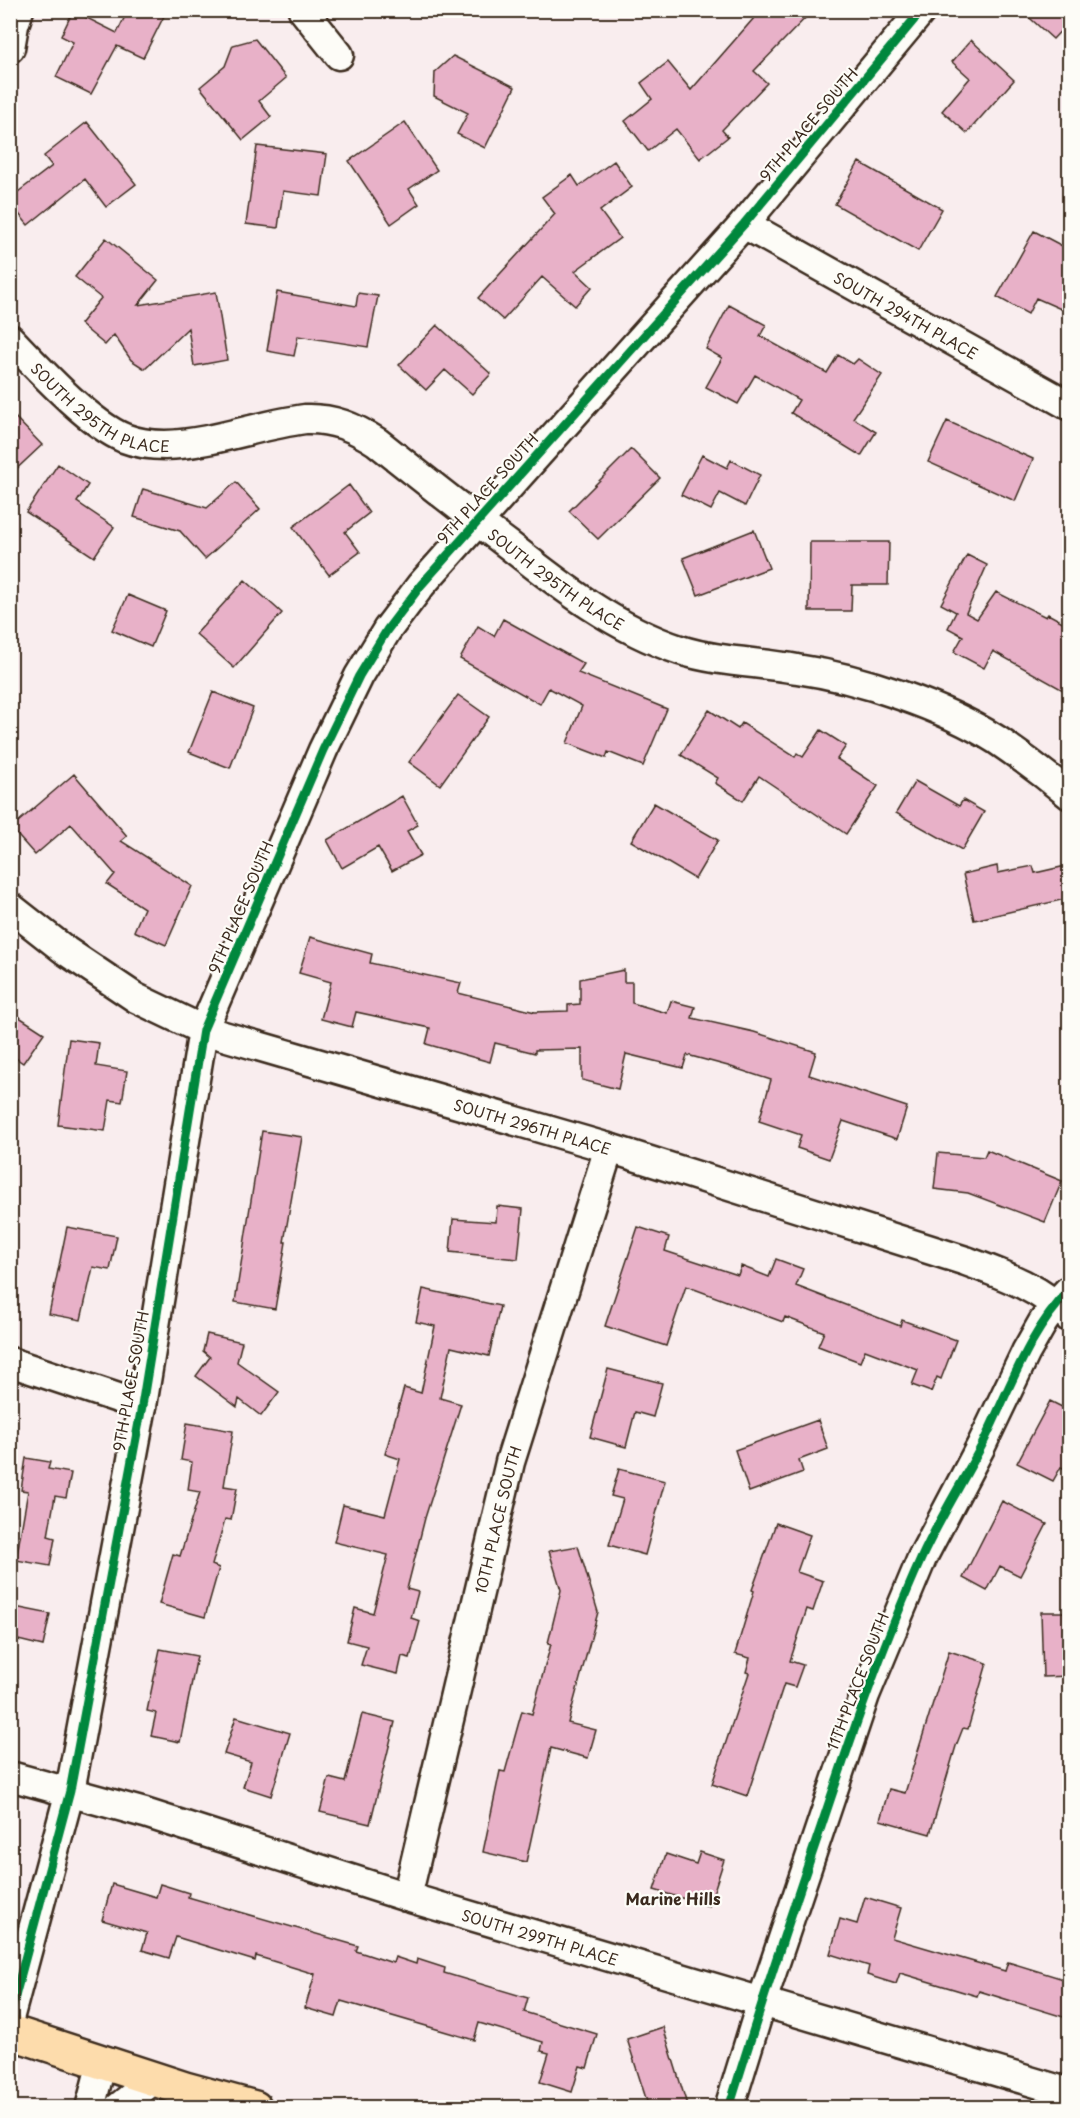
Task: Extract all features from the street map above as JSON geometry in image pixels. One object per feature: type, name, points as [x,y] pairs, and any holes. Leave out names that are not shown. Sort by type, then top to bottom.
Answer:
[{"type":"main road","points":[[10,2032],[185,2089],[255,2108]]},
{"type":"street","points":[[10,48],[19,10]]},
{"type":"street","points":[[303,10],[339,54]]},
{"type":"street","name":"9TH PLACE SOUTH","points":[[10,2015],[70,1791],[142,1406],[203,1030],[323,750],[359,676],[387,630],[421,585],[744,224],[922,10]]},
{"type":"street","name":"SOUTH 294TH PLACE","points":[[744,224],[1070,406]]},
{"type":"street","name":"SOUTH 295TH PLACE","points":[[10,339],[48,378],[106,428],[123,438],[140,443],[166,445],[228,435],[284,422],[322,418],[352,427],[377,442],[572,594],[630,629],[680,650],[843,679],[882,690],[944,713],[995,739],[1041,771],[1070,795]]},
{"type":"street","name":"SOUTH 296TH PLACE","points":[[10,907],[66,951],[136,998],[203,1030],[609,1148],[966,1260],[1004,1274],[1065,1304]]},
{"type":"street","name":"10TH PLACE SOUTH","points":[[407,1897],[510,1462],[609,1148]]},
{"type":"street","name":"11TH PLACE SOUTH","points":[[729,2108],[762,2001],[865,1695],[921,1558],[981,1446],[1026,1352],[1065,1304]]},
{"type":"street","points":[[10,1362],[142,1406]]},
{"type":"street","name":"SOUTH 299TH PLACE","points":[[10,1776],[70,1791],[407,1897],[1070,2093]]},
{"type":"street","points":[[90,2108],[102,2062]]},
{"type":"street","points":[[118,2108],[154,2079]]},
{"type":"building","points":[[128,10],[167,10],[143,58],[117,46],[91,94],[56,77],[73,42],[61,36],[73,11],[117,33]]},
{"type":"building","points":[[761,10],[813,10],[754,71],[767,83],[722,130],[728,137],[700,159],[676,129],[648,151],[625,121],[652,99],[641,83],[668,62],[691,90]]},
{"type":"building","points":[[1021,10],[1070,10],[1070,21],[1053,39]]},
{"type":"building","points":[[255,39],[286,78],[259,101],[271,117],[243,140],[200,87],[225,66],[233,45]]},
{"type":"building","points":[[971,40],[1014,80],[967,133],[942,111],[970,78],[952,62]]},
{"type":"building","points":[[453,56],[515,87],[485,148],[457,134],[468,113],[434,96],[435,72]]},
{"type":"building","points":[[87,122],[136,184],[106,207],[85,179],[28,225],[10,203],[10,198],[52,166],[44,156]]},
{"type":"building","points":[[405,122],[437,170],[409,189],[419,204],[391,224],[349,161]]},
{"type":"building","points":[[257,146],[327,154],[321,196],[283,191],[278,228],[246,224]]},
{"type":"building","points":[[614,161],[632,187],[600,211],[620,238],[575,271],[592,287],[575,306],[542,277],[503,320],[478,298],[555,214],[542,197],[572,175],[579,186]]},
{"type":"building","points":[[859,162],[942,209],[918,251],[835,204]]},
{"type":"building","points":[[1034,231],[1070,250],[1070,313],[1036,298],[1028,314],[997,297]]},
{"type":"building","points":[[106,238],[158,280],[138,305],[216,292],[227,360],[194,366],[188,328],[145,369],[131,360],[114,335],[105,345],[80,324],[101,298],[75,277]]},
{"type":"building","points":[[277,292],[356,306],[358,293],[378,296],[368,347],[298,336],[294,356],[267,351]]},
{"type":"building","points":[[729,305],[766,325],[760,336],[827,373],[838,355],[853,364],[858,359],[882,375],[853,418],[876,432],[861,456],[791,413],[799,400],[755,375],[738,404],[706,387],[722,358],[706,349]]},
{"type":"building","points":[[437,325],[491,374],[472,394],[445,370],[426,390],[399,365]]},
{"type":"building","points":[[10,412],[42,445],[10,475]]},
{"type":"building","points":[[947,421],[1033,459],[1015,501],[928,462]]},
{"type":"building","points":[[631,449],[660,478],[598,539],[569,511]]},
{"type":"building","points":[[702,455],[727,468],[731,460],[760,475],[745,506],[720,493],[711,510],[681,495]]},
{"type":"building","points":[[58,464],[88,485],[77,502],[114,527],[94,557],[26,512]]},
{"type":"building","points":[[236,482],[260,509],[205,559],[180,531],[134,517],[143,489],[207,508]]},
{"type":"building","points":[[349,485],[369,513],[345,532],[360,552],[329,575],[293,527]]},
{"type":"building","points":[[754,530],[769,568],[698,595],[683,558]]},
{"type":"building","points":[[810,542],[889,542],[888,585],[852,585],[851,611],[809,611]]},
{"type":"building","points":[[967,555],[987,565],[966,613],[977,619],[996,592],[1046,617],[1048,614],[1070,626],[1070,694],[993,651],[984,668],[954,652],[963,636],[948,628],[956,612],[941,604]]},
{"type":"building","points":[[245,580],[282,613],[234,668],[196,634]]},
{"type":"building","points":[[128,595],[166,611],[151,647],[112,630]]},
{"type":"building","points":[[503,619],[584,664],[578,673],[667,709],[643,766],[608,752],[606,758],[567,743],[582,706],[549,688],[540,704],[460,659],[478,626],[494,636]]},
{"type":"building","points":[[213,692],[253,708],[230,768],[189,752]]},
{"type":"building","points":[[458,695],[489,717],[440,785],[409,762]]},
{"type":"building","points":[[709,710],[738,729],[742,723],[795,757],[797,753],[803,757],[821,730],[846,746],[837,759],[878,786],[846,834],[759,776],[743,801],[715,783],[718,778],[681,755]]},
{"type":"building","points":[[74,774],[127,836],[121,841],[192,886],[166,945],[134,931],[144,908],[107,884],[115,874],[71,824],[35,855],[11,828]]},
{"type":"building","points":[[915,781],[959,806],[963,800],[984,812],[962,850],[896,813]]},
{"type":"building","points":[[402,796],[418,825],[407,831],[421,855],[392,871],[378,847],[342,868],[327,840]]},
{"type":"building","points":[[654,803],[718,840],[695,879],[631,841]]},
{"type":"building","points":[[1070,865],[1070,898],[974,920],[963,874],[997,866],[998,873],[1033,866],[1035,873]]},
{"type":"building","points":[[310,937],[372,954],[370,963],[461,983],[458,993],[535,1012],[568,1011],[568,1005],[580,1004],[580,979],[624,970],[624,982],[632,982],[632,1003],[667,1013],[671,1001],[695,1007],[692,1018],[754,1032],[816,1052],[809,1075],[907,1107],[897,1139],[843,1121],[829,1159],[797,1148],[801,1135],[759,1121],[771,1080],[687,1055],[683,1068],[626,1054],[618,1089],[582,1080],[582,1049],[535,1050],[535,1053],[495,1043],[490,1062],[426,1044],[430,1028],[356,1012],[352,1027],[321,1019],[331,982],[299,973]]},
{"type":"building","points":[[10,1011],[44,1033],[23,1063],[10,1054]]},
{"type":"building","points":[[69,1039],[99,1043],[96,1066],[127,1071],[122,1102],[110,1100],[105,1131],[58,1125]]},
{"type":"building","points":[[262,1131],[302,1137],[275,1309],[235,1302]]},
{"type":"building","points":[[987,1150],[1062,1181],[1045,1222],[968,1193],[934,1189],[938,1153],[984,1157]]},
{"type":"building","points":[[497,1206],[523,1209],[518,1259],[450,1252],[453,1219],[496,1222]]},
{"type":"building","points":[[67,1227],[117,1236],[110,1270],[93,1267],[81,1320],[49,1314]]},
{"type":"building","points":[[638,1227],[669,1237],[665,1251],[738,1275],[741,1266],[769,1277],[776,1259],[803,1269],[796,1286],[900,1326],[902,1320],[956,1340],[941,1379],[937,1377],[931,1392],[912,1385],[918,1370],[865,1350],[860,1362],[818,1346],[824,1332],[785,1317],[783,1322],[686,1286],[666,1346],[605,1326]]},
{"type":"building","points":[[423,1289],[500,1306],[489,1356],[451,1347],[440,1398],[461,1404],[425,1518],[407,1589],[418,1592],[411,1618],[420,1621],[410,1658],[402,1656],[398,1674],[361,1665],[367,1646],[347,1641],[355,1608],[373,1613],[388,1555],[334,1542],[343,1505],[385,1515],[400,1459],[385,1454],[404,1388],[421,1393],[435,1326],[416,1322]]},
{"type":"building","points":[[207,1334],[242,1342],[237,1362],[279,1392],[261,1416],[239,1399],[237,1407],[196,1376],[210,1357],[203,1351]]},
{"type":"building","points":[[608,1369],[662,1383],[653,1417],[635,1412],[626,1447],[590,1437]]},
{"type":"building","points":[[1050,1401],[1070,1411],[1070,1471],[1061,1467],[1053,1481],[1017,1463]]},
{"type":"building","points":[[818,1420],[828,1449],[799,1460],[803,1472],[749,1492],[735,1450]]},
{"type":"building","points":[[187,1423],[233,1431],[224,1486],[237,1488],[231,1520],[225,1519],[212,1565],[219,1568],[205,1617],[159,1604],[173,1554],[180,1556],[200,1492],[188,1490],[192,1462],[181,1460]]},
{"type":"building","points":[[26,1458],[50,1462],[48,1469],[71,1473],[66,1498],[55,1496],[48,1536],[55,1538],[50,1566],[16,1560],[28,1491],[21,1490]]},
{"type":"building","points":[[619,1469],[665,1481],[645,1555],[609,1545],[623,1499],[611,1496]]},
{"type":"building","points":[[1002,1501],[1047,1524],[1020,1576],[1000,1566],[987,1591],[963,1578]]},
{"type":"building","points":[[776,1523],[810,1535],[797,1572],[823,1581],[813,1611],[807,1609],[790,1661],[803,1665],[795,1687],[784,1684],[747,1796],[712,1784],[749,1673],[746,1672],[750,1658],[735,1654],[754,1591],[752,1590]]},
{"type":"building","points":[[578,1546],[598,1612],[568,1723],[596,1730],[588,1758],[551,1748],[526,1862],[483,1852],[500,1771],[505,1772],[522,1711],[532,1714],[551,1644],[548,1643],[561,1590],[549,1551]]},
{"type":"building","points":[[10,1606],[50,1614],[43,1646],[10,1638]]},
{"type":"building","points":[[1041,1612],[1070,1612],[1070,1676],[1043,1677]]},
{"type":"building","points":[[160,1649],[197,1656],[180,1742],[151,1736],[156,1713],[147,1711]]},
{"type":"building","points":[[949,1651],[987,1663],[968,1729],[963,1728],[956,1746],[930,1834],[880,1820],[889,1789],[905,1793]]},
{"type":"building","points":[[362,1714],[395,1722],[370,1824],[320,1812],[329,1778],[345,1782]]},
{"type":"building","points":[[236,1717],[290,1733],[271,1796],[243,1787],[251,1762],[224,1754]]},
{"type":"building","points":[[700,1852],[724,1860],[709,1906],[654,1890],[666,1854],[696,1864]]},
{"type":"building","points":[[112,1884],[156,1897],[160,1884],[189,1893],[188,1897],[358,1946],[356,1951],[393,1963],[395,1957],[416,1964],[417,1959],[445,1968],[444,1973],[528,1998],[524,2012],[597,2034],[587,2068],[580,2066],[572,2092],[540,2082],[549,2053],[541,2051],[543,2042],[479,2023],[474,2040],[341,2001],[336,2017],[305,2008],[315,1974],[256,1956],[255,1961],[176,1937],[169,1958],[142,1950],[147,1933],[102,1920]]},
{"type":"building","points":[[865,1897],[901,1908],[892,1938],[1005,1971],[1008,1962],[1070,1981],[1070,2019],[979,1991],[977,1996],[900,1973],[896,1984],[867,1975],[869,1966],[830,1954],[840,1919],[857,1924]]},
{"type":"building","points":[[663,2027],[688,2108],[649,2108],[627,2039]]},
{"type":"cycle path","points":[[10,2015],[70,1791],[142,1406],[203,1030],[323,750],[359,676],[387,630],[421,585],[744,224],[922,10]]},
{"type":"cycle path","points":[[729,2108],[844,1759],[880,1658],[907,1592],[928,1545],[981,1447],[1030,1345],[1055,1307],[1070,1290]]},
{"type":"district","name":"Marine Hills","points":[[673,1898]]}]
